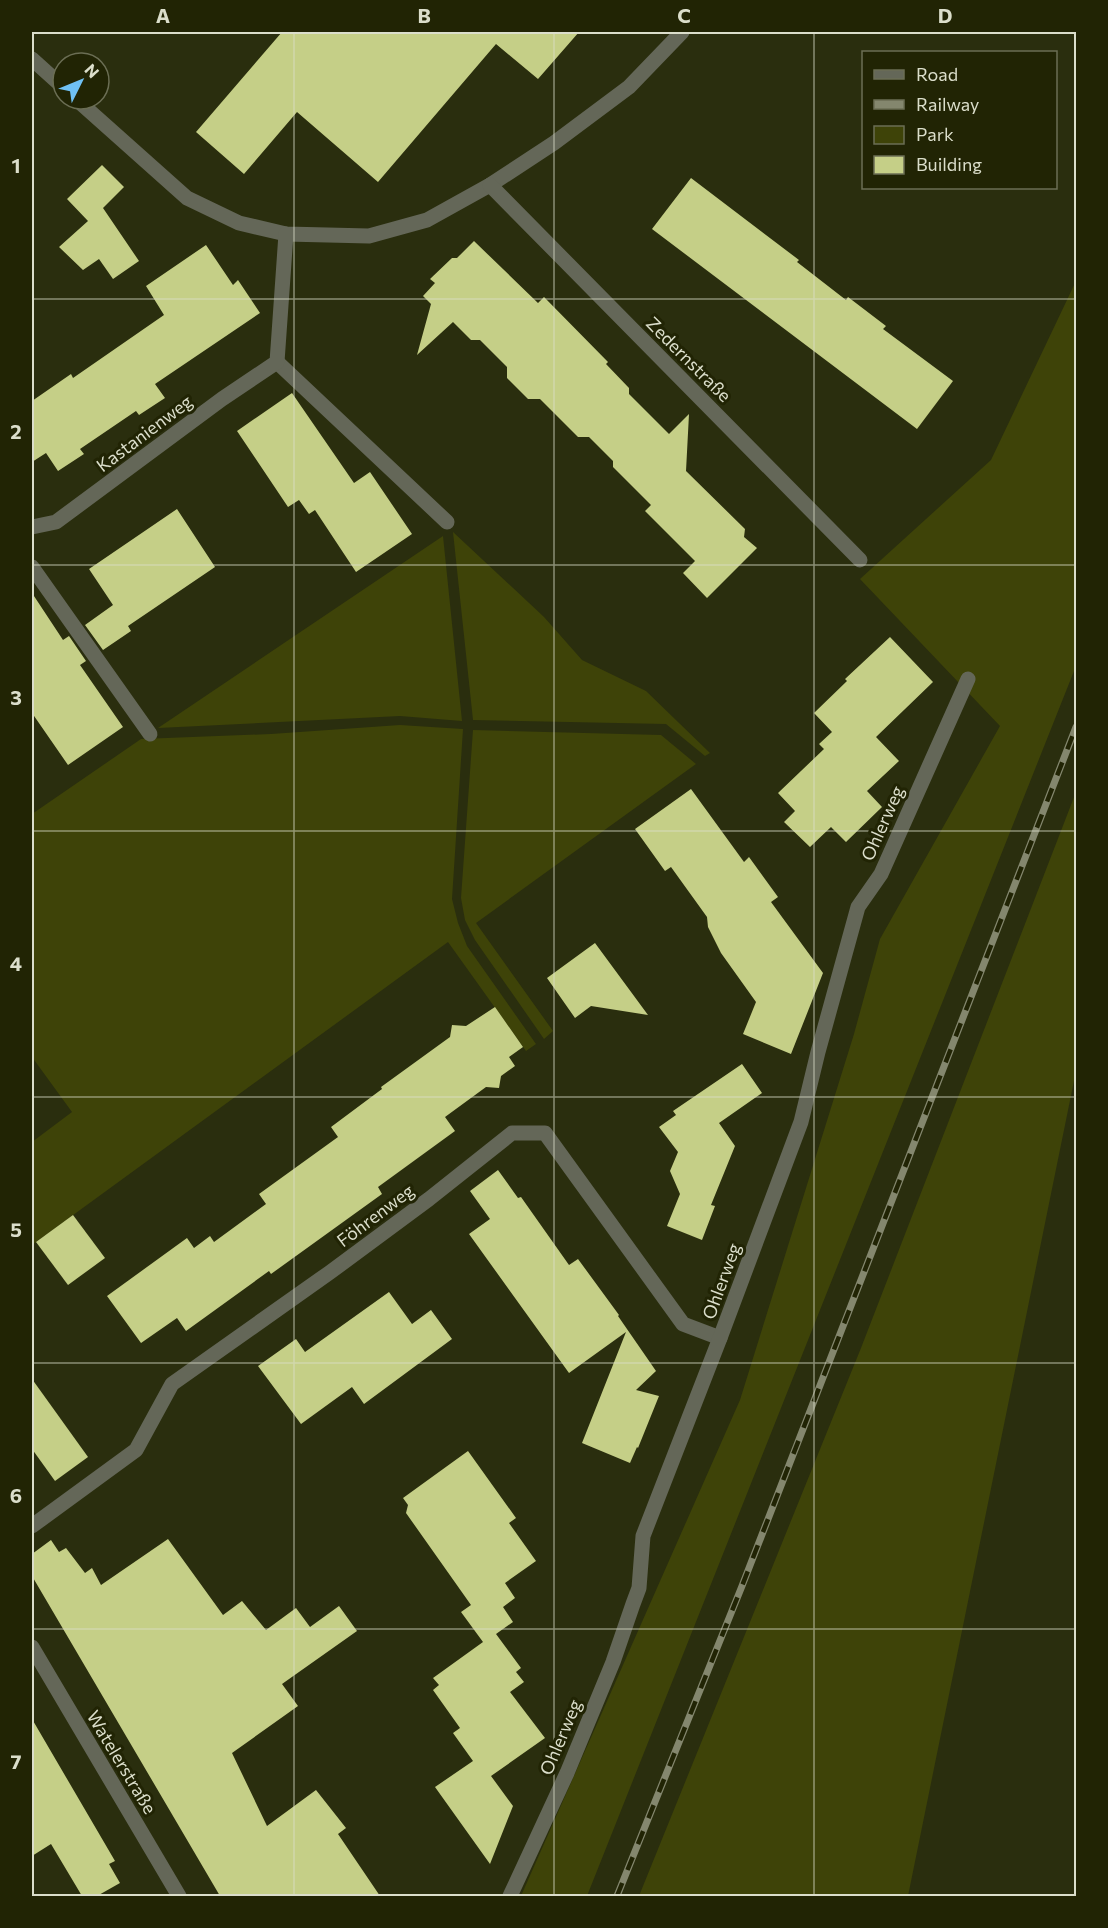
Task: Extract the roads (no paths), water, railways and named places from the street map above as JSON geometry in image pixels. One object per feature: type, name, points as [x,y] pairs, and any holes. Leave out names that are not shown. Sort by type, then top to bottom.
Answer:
[{"type":"street","points":[[89,111],[187,198],[239,223],[286,234],[369,236],[427,220],[490,185],[555,143],[629,87],[682,32]]},
{"type":"street","points":[[32,59],[51,76]]},
{"type":"street","name":"Zedernstraße","points":[[490,185],[860,560]]},
{"type":"street","points":[[286,234],[277,362],[447,522]]},
{"type":"street","name":"Kastanienweg","points":[[32,527],[56,522],[213,406],[277,362]]},
{"type":"street","points":[[32,567],[150,734]]},
{"type":"street","name":"Ohlerweg","points":[[510,1896],[567,1773],[613,1662],[639,1588],[643,1536],[801,1122],[858,907],[881,874],[968,679]]},
{"type":"street","name":"Föhrenweg","points":[[32,1526],[136,1450],[172,1384],[420,1206],[512,1133],[545,1133],[683,1324],[720,1338]]},
{"type":"street","name":"Watelerstraße","points":[[32,1647],[179,1896]]},
{"type":"railway","points":[[617,1896],[742,1586],[1076,727]]}]
